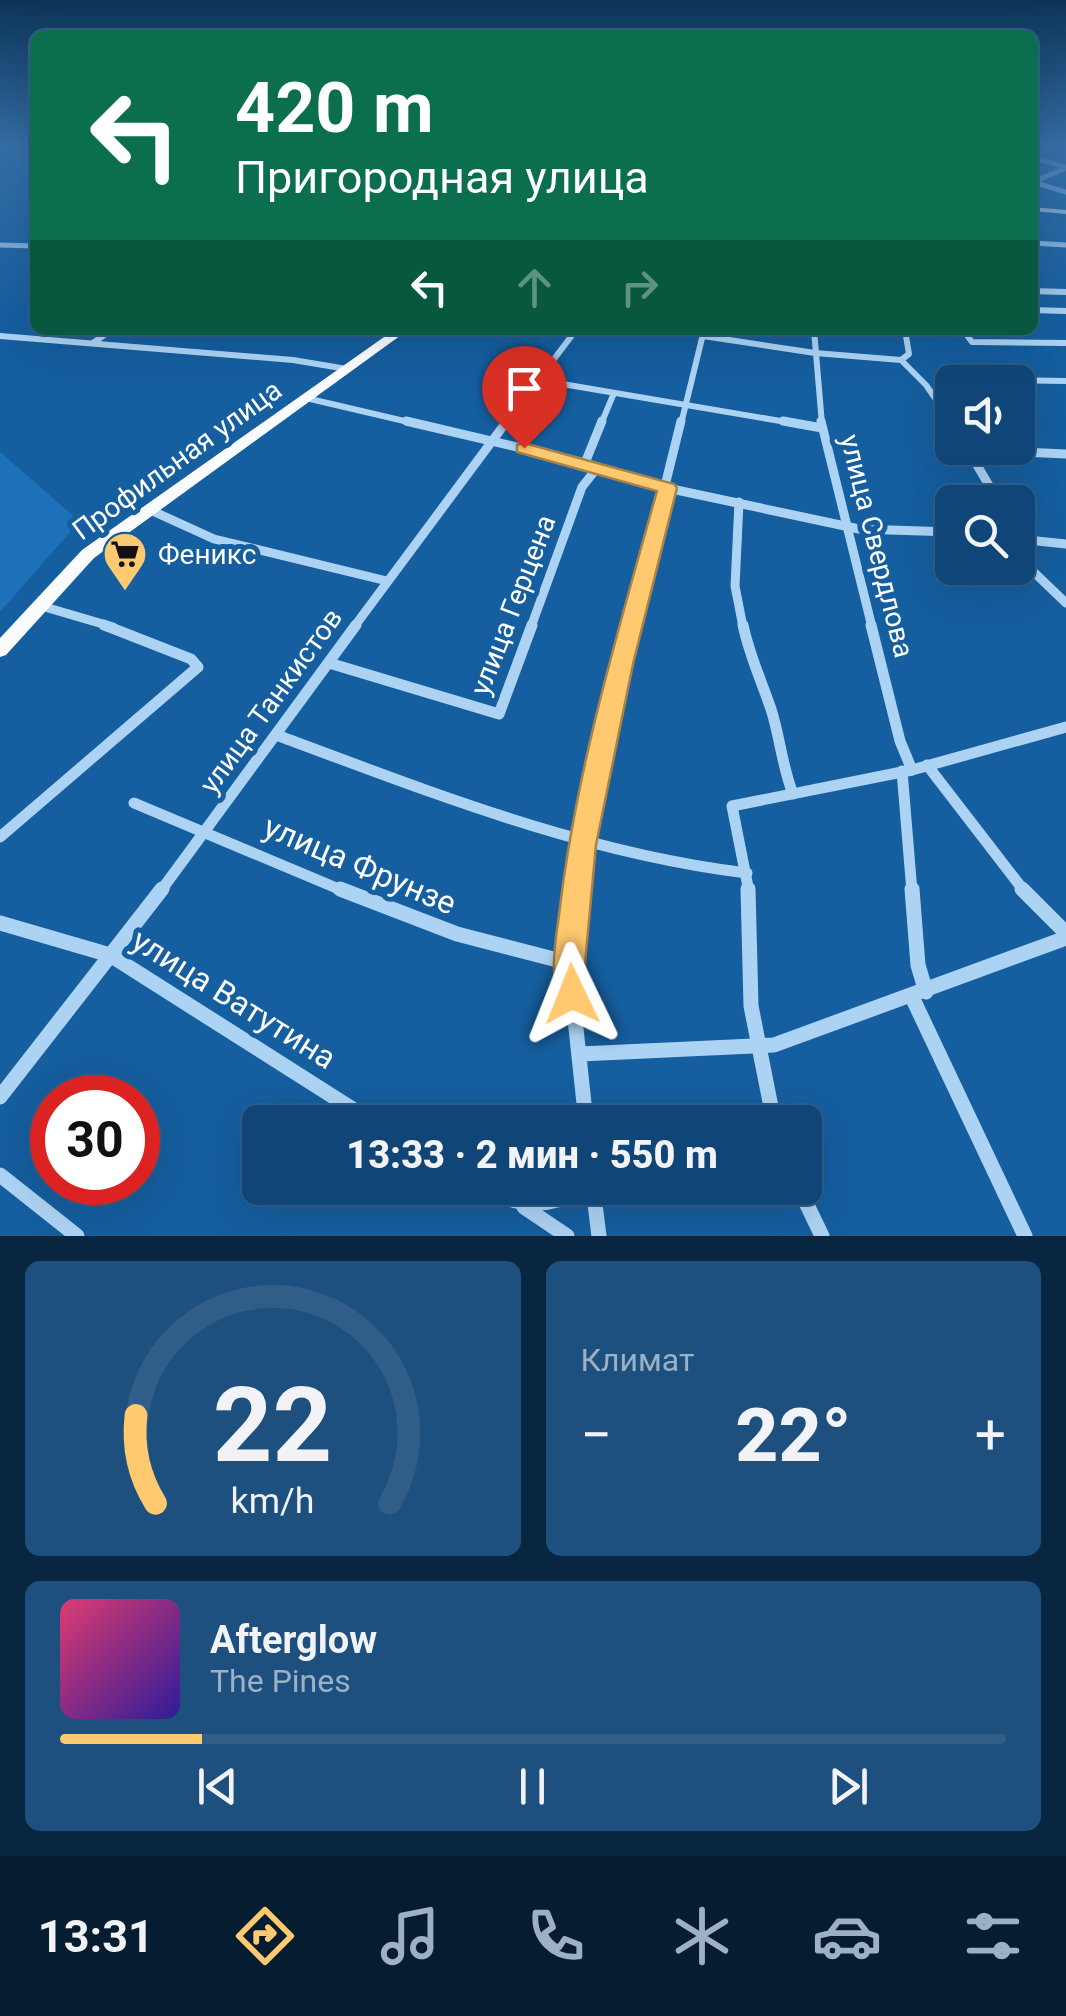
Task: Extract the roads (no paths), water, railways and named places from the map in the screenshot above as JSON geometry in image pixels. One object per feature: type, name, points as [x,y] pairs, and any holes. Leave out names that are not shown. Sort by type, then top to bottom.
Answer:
[{"type":"main road","name":"Профильная улица","points":[[0,650],[88,554],[395,335]]},
{"type":"street","points":[[1038,210],[1066,212]]},
{"type":"street","points":[[1038,243],[1066,245]]},
{"type":"street","points":[[0,245],[30,246]]},
{"type":"street","points":[[1038,291],[1066,292]]},
{"type":"street","points":[[1038,310],[1066,311]]},
{"type":"street","points":[[94,342],[104,335]]},
{"type":"street","name":"улица Танкистов","points":[[0,1097],[209,830],[388,580],[572,335]]},
{"type":"street","points":[[584,1105],[569,964],[582,845],[621,664],[703,335]]},
{"type":"street","points":[[715,335],[815,352],[901,360],[910,354],[907,335]]},
{"type":"street","name":"улица Свердлова","points":[[814,335],[822,428],[907,770],[919,994],[1026,1236]]},
{"type":"street","points":[[967,335],[972,342],[1066,343]]},
{"type":"street","points":[[0,336],[293,360],[347,370]]},
{"type":"street","points":[[901,360],[935,398]]},
{"type":"street","points":[[540,380],[822,428]]},
{"type":"street","points":[[1035,380],[1066,381]]},
{"type":"street","name":"улица Герцена","points":[[330,663],[499,714],[614,393]]},
{"type":"street","points":[[306,398],[493,441],[667,488],[847,526],[935,531]]},
{"type":"street","points":[[1035,453],[1066,454]]},
{"type":"street","points":[[740,502],[735,586],[748,650],[772,712],[781,764],[793,794]]},
{"type":"street","points":[[148,510],[214,539],[388,580]]},
{"type":"street","points":[[1035,541],[1066,544]]},
{"type":"street","points":[[1035,573],[1066,603]]},
{"type":"street","points":[[0,836],[198,667],[191,659],[116,628],[38,605]]},
{"type":"street","points":[[771,1105],[751,1006],[747,958],[752,928],[747,873],[732,806],[927,766],[1066,728]]},
{"type":"street","points":[[278,736],[582,845],[668,864],[747,873]]},
{"type":"street","points":[[580,1054],[786,1042],[1066,935],[1018,885],[927,766]]},
{"type":"street","name":"улица Фрунзе","points":[[134,803],[209,830],[451,936],[569,964]]},
{"type":"street","name":"улица Ватутина","points":[[0,923],[110,955],[346,1105]]},
{"type":"street","points":[[0,1175],[78,1236]]},
{"type":"street","points":[[523,1206],[531,1205]]},
{"type":"street","points":[[595,1205],[598,1236]]},
{"type":"street","points":[[807,1205],[822,1236]]},
{"type":"street","points":[[523,1206],[566,1236]]},
{"type":"place","name":"Феникс","points":[[125,592]]}]
